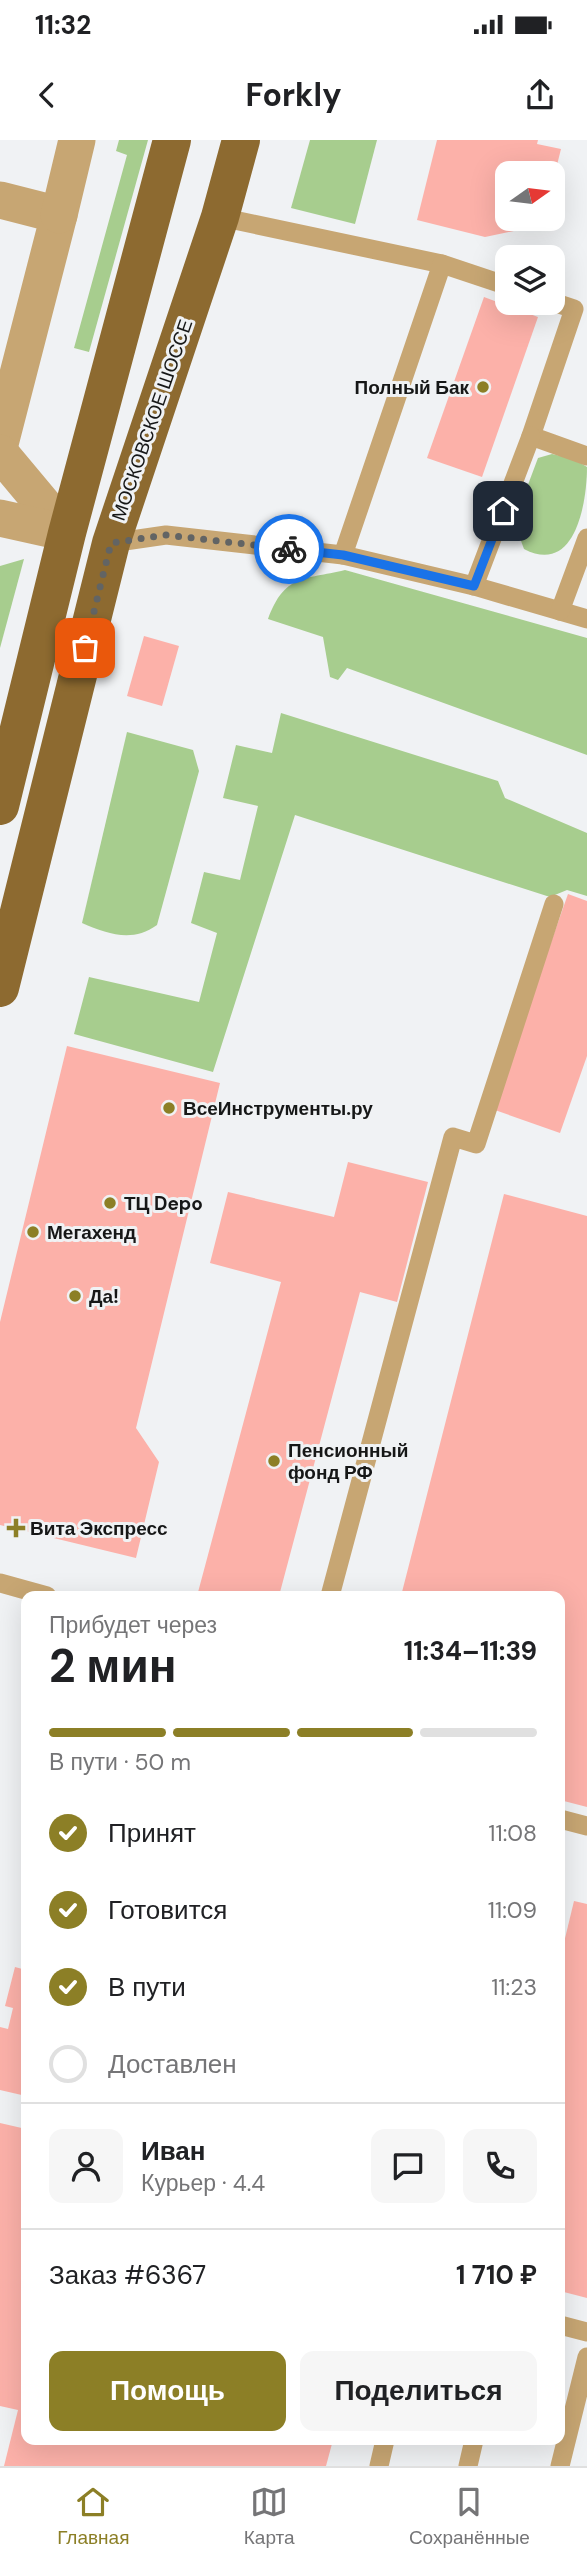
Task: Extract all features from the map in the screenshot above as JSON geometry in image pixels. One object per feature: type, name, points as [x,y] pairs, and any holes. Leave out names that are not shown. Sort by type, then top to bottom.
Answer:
[{"type":"main road","points":[[0,806],[67,533],[172,140]]},
{"type":"main road","name":"МОСКОВСКОЕ ШОССЕ","points":[[0,988],[111,543],[220,217],[241,140]]},
{"type":"street","points":[[0,444],[77,140]]},
{"type":"street","points":[[0,200],[59,215]]},
{"type":"street","points":[[0,453],[67,533]]},
{"type":"street","points":[[0,517],[67,533]]},
{"type":"lane","points":[[220,217],[442,264],[495,282]]},
{"type":"lane","points":[[343,555],[442,264]]},
{"type":"lane","points":[[474,586],[531,436],[574,309],[565,306]]},
{"type":"lane","points":[[531,436],[587,456]]},
{"type":"lane","points":[[111,543],[166,535],[343,555],[474,586],[587,619]]},
{"type":"lane","points":[[560,611],[587,538]]},
{"type":"lane","points":[[331,1591],[453,1136],[476,1144],[554,904]]},
{"type":"lane","points":[[0,1583],[29,1591]]},
{"type":"lane","points":[[565,1820],[587,1826]]},
{"type":"lane","points":[[565,2326],[587,2332]]},
{"type":"lane","points":[[560,2466],[587,2357]]},
{"type":"lane","points":[[379,2466],[384,2445]]},
{"type":"lane","points":[[468,2466],[473,2445]]},
{"type":"green space","points":[[119,140],[148,140],[89,352],[74,348],[127,155],[116,151]]},
{"type":"green space","points":[[310,140],[377,140],[355,224],[291,208]]},
{"type":"green space","points":[[552,454],[574,459],[587,467],[586,482],[581,516],[575,532],[555,553],[541,555],[524,549],[514,522],[538,458]]},
{"type":"green space","points":[[24,559],[0,648],[0,566]]},
{"type":"green space","points":[[345,570],[587,638],[587,755],[347,668],[338,680],[330,677],[323,637],[268,619],[274,604],[289,586],[307,578]]},
{"type":"green space","points":[[281,713],[498,781],[505,798],[587,833],[587,896],[567,890],[550,897],[295,815],[213,1072],[74,1034],[89,977],[199,1002],[217,933],[191,923],[204,872],[240,880],[258,806],[223,798],[236,745],[272,753]]},
{"type":"green space","points":[[127,732],[193,750],[199,771],[157,925],[138,934],[120,935],[82,923]]},
{"type":"building","points":[[437,140],[538,140],[537,144],[561,149],[558,161],[495,161],[495,231],[514,231],[485,237],[417,220]]},
{"type":"building","name":"Полный Бак","points":[[484,297],[495,301],[495,315],[538,317],[482,477],[427,458]]},
{"type":"building","points":[[144,636],[179,646],[162,706],[127,696]]},
{"type":"building","points":[[568,894],[587,901],[587,1056],[560,1133],[492,1109]]},
{"type":"building","name":"ТЦ Depo","points":[[67,1046],[220,1083],[136,1428],[159,1462],[136,1558],[0,1525],[0,1322]]},
{"type":"building","points":[[348,1162],[428,1182],[397,1302],[360,1292],[280,1591],[198,1591],[281,1282],[210,1263],[228,1192],[334,1217]]},
{"type":"building","points":[[504,1194],[587,1216],[587,1807],[565,1801],[565,1591],[402,1591]]},
{"type":"building","points":[[574,1901],[587,1904],[587,2298],[565,2292],[565,1938]]},
{"type":"building","points":[[15,1967],[21,1969],[21,2095],[0,2090],[0,2027],[8,2029],[13,2008],[5,2006]]},
{"type":"building","points":[[0,2123],[21,2128],[21,2445],[332,2445],[326,2466],[4,2466],[18,2410],[0,2406]]},
{"type":"way so far","points":[[85,648],[111,543],[166,535],[289,549]]},
{"type":"place","name":"Полный Бак","points":[[483,387]]},
{"type":"place","name":"ВсеИнструменты.ру","points":[[169,1108]]},
{"type":"place","name":"ТЦ Depo","points":[[110,1203]]},
{"type":"place","name":"Мегахенд","points":[[33,1232]]},
{"type":"place","name":"Да!","points":[[75,1296]]},
{"type":"place","name":"Пенсионный фонд РФ","points":[[274,1461]]},
{"type":"place","name":"Вита Экспресс","points":[[16,1528]]},
{"type":"route","points":[[289,549],[343,555],[474,586],[503,511]]}]
